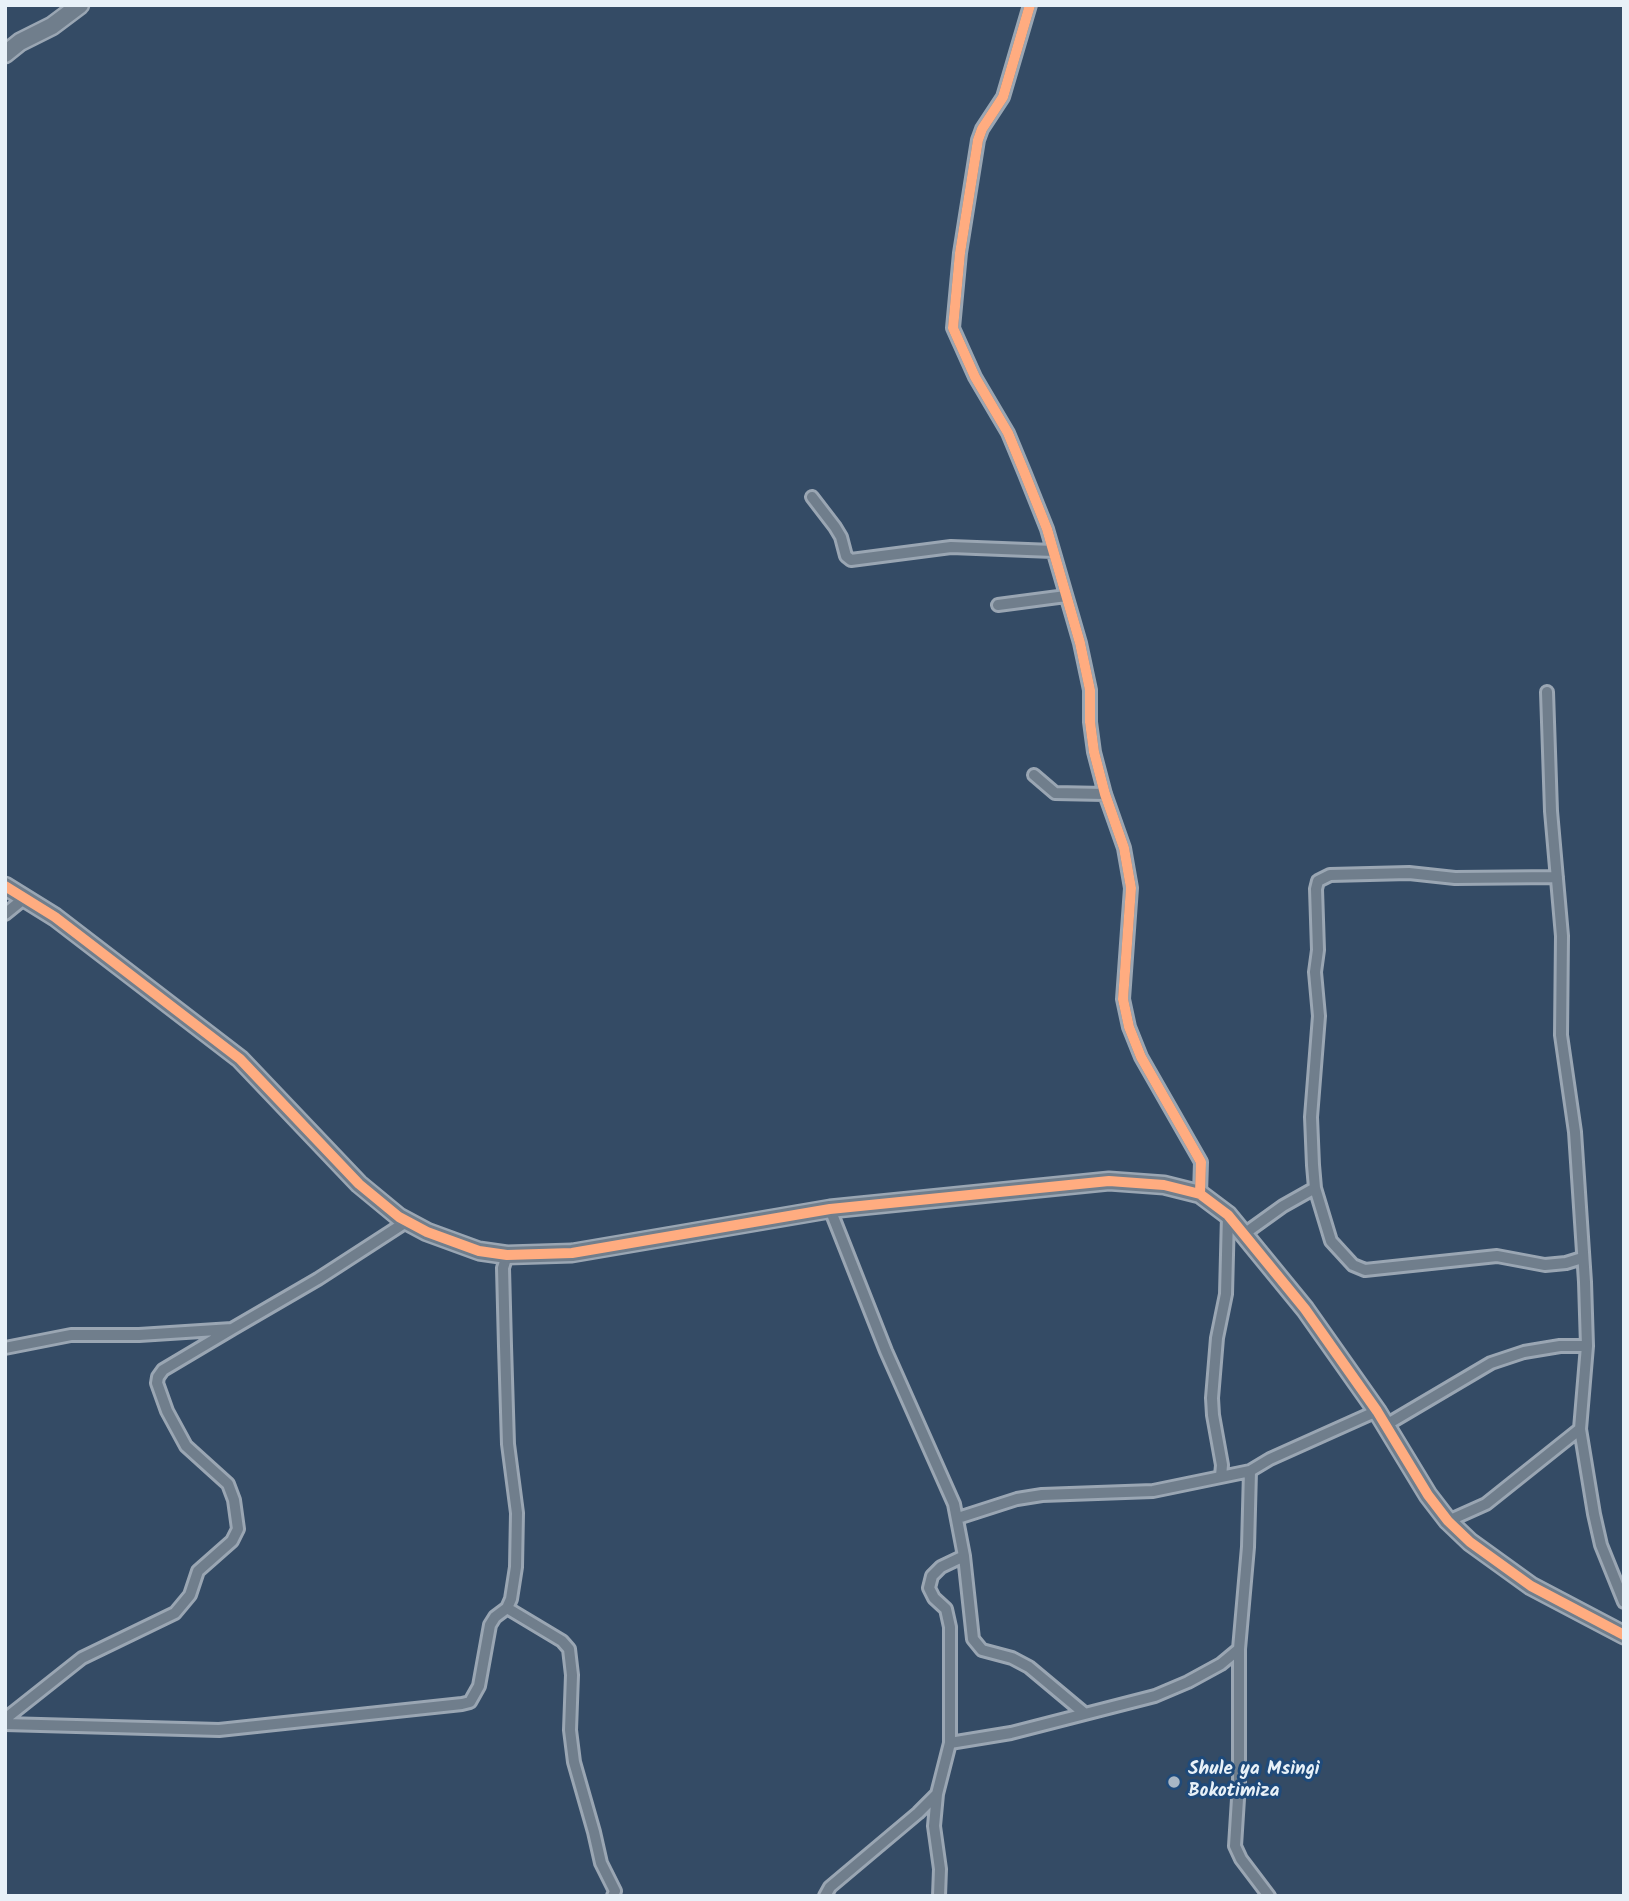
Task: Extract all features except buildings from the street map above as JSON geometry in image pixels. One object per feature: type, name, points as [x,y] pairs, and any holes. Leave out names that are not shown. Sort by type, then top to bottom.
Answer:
[{"type":"street","points":[[5,54],[20,42],[52,26],[80,5]]},
{"type":"street","points":[[1030,5],[1003,97],[978,140],[952,321],[954,334],[975,377],[1008,433],[1047,529],[1086,671],[1094,752],[1124,848],[1131,888],[1123,999],[1129,1027],[1141,1057],[1201,1162],[1200,1194]]},
{"type":"street","points":[[812,497],[835,527],[846,556],[851,560],[951,547],[1053,551]]},
{"type":"street","points":[[998,605],[1066,596]]},
{"type":"street","points":[[1547,692],[1551,811],[1562,936],[1561,1035],[1581,1197],[1587,1346],[1580,1429],[1601,1545],[1624,1602]]},
{"type":"street","points":[[1034,775],[1055,793],[1105,794]]},
{"type":"street","points":[[1557,877],[1455,878],[1409,873],[1330,875],[1318,881],[1316,889],[1319,939],[1315,972],[1319,1000],[1319,1037],[1311,1117],[1315,1188],[1331,1241],[1353,1265],[1365,1270],[1497,1256],[1545,1265],[1582,1258]]},
{"type":"street","points":[[5,886],[26,897],[118,964],[240,1059],[359,1184],[406,1222],[479,1251],[507,1255],[572,1253],[830,1209],[1109,1181],[1164,1185],[1200,1194],[1228,1215],[1305,1309],[1448,1521],[1470,1542],[1531,1586],[1624,1635]]},
{"type":"street","points":[[5,914],[26,897]]},
{"type":"street","points":[[1244,1234],[1283,1206],[1315,1188]]},
{"type":"street","points":[[830,1209],[886,1351],[938,1464],[958,1518],[972,1633],[977,1646],[1029,1667],[1084,1713]]},
{"type":"street","points":[[1221,1476],[1222,1465],[1212,1398],[1217,1338],[1226,1294],[1228,1215]]},
{"type":"street","points":[[5,1719],[82,1658],[175,1613],[190,1594],[198,1571],[232,1541],[238,1529],[234,1500],[228,1484],[186,1446],[166,1410],[157,1383],[163,1370],[318,1279],[406,1222]]},
{"type":"street","points":[[5,1724],[219,1730],[470,1702],[480,1686],[490,1625],[512,1599],[516,1567],[517,1514],[509,1444],[505,1346],[503,1269],[507,1255]]},
{"type":"street","points":[[5,1348],[71,1335],[139,1335],[233,1329]]},
{"type":"street","points":[[958,1518],[1017,1499],[1058,1493],[1153,1491],[1250,1471],[1270,1459],[1381,1418],[1492,1363],[1524,1352],[1560,1346],[1587,1346]]},
{"type":"street","points":[[1448,1521],[1486,1504],[1580,1429]]},
{"type":"street","points":[[1250,1471],[1248,1547],[1239,1650],[1235,1846],[1241,1859],[1269,1896]]},
{"type":"street","points":[[939,1896],[940,1869],[934,1826],[937,1794],[950,1743],[949,1616],[929,1588],[932,1576],[942,1567],[964,1556]]},
{"type":"street","points":[[507,1608],[562,1641],[569,1649],[572,1675],[570,1730],[574,1762],[601,1863],[615,1891],[613,1896]]},
{"type":"street","points":[[950,1743],[1011,1733],[1166,1692],[1220,1664],[1239,1650]]},
{"type":"street","points":[[825,1896],[830,1887],[937,1794]]},
{"type":"cycle path","points":[[1030,5],[1003,97],[978,140],[960,253],[953,328],[975,377],[1008,433],[1025,474],[1047,529],[1080,643],[1090,690],[1094,752],[1124,848],[1131,888],[1123,999],[1129,1027],[1141,1057],[1201,1162],[1200,1194]]},
{"type":"cycle path","points":[[5,886],[55,917],[240,1059],[359,1184],[399,1217],[427,1232],[479,1251],[507,1255],[572,1253],[830,1209],[1109,1181],[1164,1185],[1200,1194],[1228,1215],[1305,1309],[1377,1411],[1428,1495],[1448,1521],[1470,1542],[1531,1586],[1624,1635]]},
{"type":"place","name":"Shule ya Msingi Bokotimiza","points":[[1174,1782]]}]
